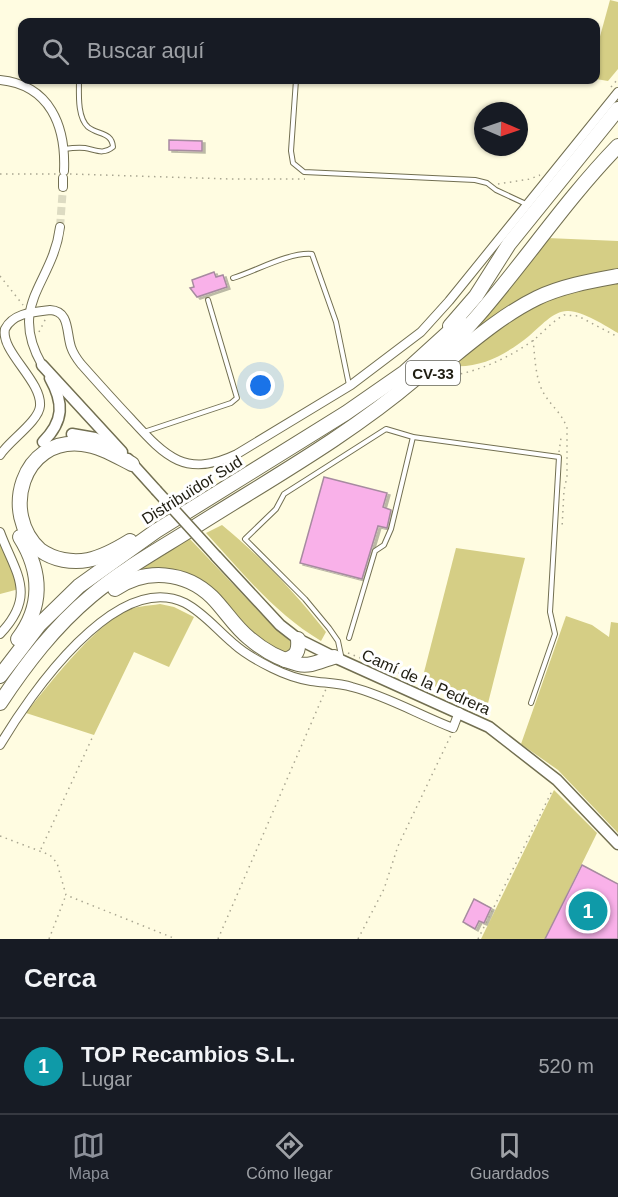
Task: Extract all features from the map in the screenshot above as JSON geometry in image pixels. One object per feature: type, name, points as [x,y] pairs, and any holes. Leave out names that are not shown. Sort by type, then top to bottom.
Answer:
[{"type":"highway","points":[[423,357],[476,296],[509,244],[618,109]]},
{"type":"highway","name":"CV-33","points":[[423,357],[462,320],[597,154],[618,134]]},
{"type":"highway","points":[[256,489],[373,412],[436,360],[472,323],[618,146]]},
{"type":"highway","name":"CV-33","points":[[256,489],[378,416],[489,327],[538,298],[585,282],[618,276]]},
{"type":"highway","name":"Distribuïdor Sud","points":[[0,676],[39,625],[79,586],[156,531],[346,413],[423,357]]},
{"type":"highway","points":[[0,664],[26,629],[36,597],[37,582],[34,564],[11,517],[10,491],[18,467],[29,453],[43,442],[72,434]]},
{"type":"highway","points":[[125,458],[83,444],[65,444],[50,448],[38,457],[20,480],[16,510],[21,528],[34,545],[45,553],[59,559],[87,560],[101,556],[142,533],[156,531]]},
{"type":"highway","name":"Distribuïdor Sud","points":[[0,703],[19,674],[51,634],[91,596],[144,559],[256,489]]},
{"type":"highway","points":[[19,674],[97,600],[124,583],[144,576],[161,575],[176,576],[191,581],[203,589],[248,638],[275,656],[308,665],[342,657]]},
{"type":"highway","points":[[285,660],[294,657],[298,651],[298,639]]},
{"type":"street","points":[[0,80],[25,87],[41,98],[53,111],[60,124],[64,149],[63,187]]},
{"type":"street","points":[[0,456],[12,439],[34,419],[40,406],[38,395],[4,342],[3,333],[10,321],[28,313],[50,310],[61,313],[66,322],[71,348],[76,357],[101,388],[159,449],[183,462],[207,465],[237,454],[350,386],[421,332],[449,301],[618,92]]},
{"type":"street","points":[[43,442],[55,429],[60,405],[58,392],[31,340],[28,313],[32,299],[55,253],[60,227]]},
{"type":"street","points":[[42,365],[83,408],[125,458]]},
{"type":"street","points":[[20,480],[25,464],[35,453],[80,429],[83,408]]},
{"type":"street","points":[[59,418],[67,432],[79,438],[98,442],[125,458]]},
{"type":"street","name":"Camí de la Pedrera","points":[[125,458],[280,625],[298,639],[342,657],[489,727],[557,780],[618,844]]},
{"type":"street","points":[[0,532],[18,571],[21,590],[15,613],[0,634]]},
{"type":"street","points":[[0,746],[32,696],[56,666],[108,616],[140,600],[168,598],[183,602],[198,611],[250,657],[291,676],[367,691],[453,728],[459,712]]},
{"type":"lane","points":[[64,149],[81,148],[100,152],[111,150],[113,147],[109,137],[88,126],[84,120],[79,99],[79,84]]},
{"type":"lane","points":[[296,84],[291,158],[304,172],[475,180],[487,183],[496,190],[527,204]]},
{"type":"lane","points":[[233,278],[280,261],[312,254],[336,322],[350,386]]},
{"type":"lane","points":[[143,432],[231,403],[237,398],[208,300]]},
{"type":"lane","points":[[342,657],[338,641],[329,628],[297,590],[245,539],[276,509],[284,494],[386,429],[413,437],[559,457],[550,612],[555,634],[531,702]]},
{"type":"lane","points":[[349,638],[375,551],[384,545],[391,529],[413,437]]},
{"type":"path","points":[[0,276],[28,313]]},
{"type":"path","points":[[449,376],[460,375],[493,363],[533,340],[557,318],[564,315],[578,316],[618,337]]},
{"type":"path","points":[[533,340],[538,380],[543,392],[565,421],[567,428],[567,477],[561,537]]},
{"type":"path","points":[[559,457],[561,438]]},
{"type":"path","points":[[342,657],[421,682],[423,691]]},
{"type":"path","points":[[218,939],[329,684]]},
{"type":"path","points":[[358,939],[384,889],[398,846],[453,728]]},
{"type":"path","points":[[41,850],[93,736]]},
{"type":"path","points":[[478,939],[553,787],[559,792]]},
{"type":"path","points":[[0,836],[41,850],[57,863],[66,895],[49,939]]},
{"type":"path","points":[[66,895],[176,939]]},
{"type":"shaded area","points":[[610,0],[618,2],[618,69],[608,81],[600,80],[600,36]]},
{"type":"shaded area","points":[[547,238],[618,241],[618,271],[500,314],[464,336]]},
{"type":"shaded area","points":[[618,281],[618,333],[579,313],[562,312],[552,317],[521,342],[494,358],[475,365],[454,366],[477,341],[536,305],[582,287]]},
{"type":"shaded area","points":[[222,525],[251,550],[302,602],[326,632],[321,641],[274,605],[206,533]]},
{"type":"shaded area","points":[[189,538],[293,644],[290,651],[279,652],[254,636],[204,586],[136,573]]},
{"type":"shaded area","points":[[0,543],[15,571],[19,589],[0,594]]},
{"type":"shaded area","points":[[456,548],[525,558],[486,711],[422,680]]},
{"type":"shaded area","points":[[160,604],[174,607],[194,617],[169,667],[134,652],[94,735],[26,713],[72,658],[112,620],[133,608]]},
{"type":"shaded area","points":[[566,616],[592,625],[609,637],[611,622],[618,623],[618,833],[558,770],[521,744]]},
{"type":"shaded area","points":[[554,790],[597,833],[545,939],[481,939]]},
{"type":"building","points":[[169,140],[202,141],[202,151],[169,150]]},
{"type":"building","points":[[214,272],[216,277],[223,275],[227,287],[197,297],[190,288],[194,287],[192,280]]},
{"type":"building","points":[[324,477],[387,493],[383,507],[391,510],[387,528],[378,526],[362,579],[300,563]]},
{"type":"building","points":[[582,865],[618,884],[618,939],[545,939]]},
{"type":"building","points":[[474,899],[491,908],[484,923],[479,921],[475,929],[463,922]]},
{"type":"tunnel","points":[[60,227],[63,187]]},
{"type":"place","name":"TOP Recambios S.L.","points":[[588,911]]}]
